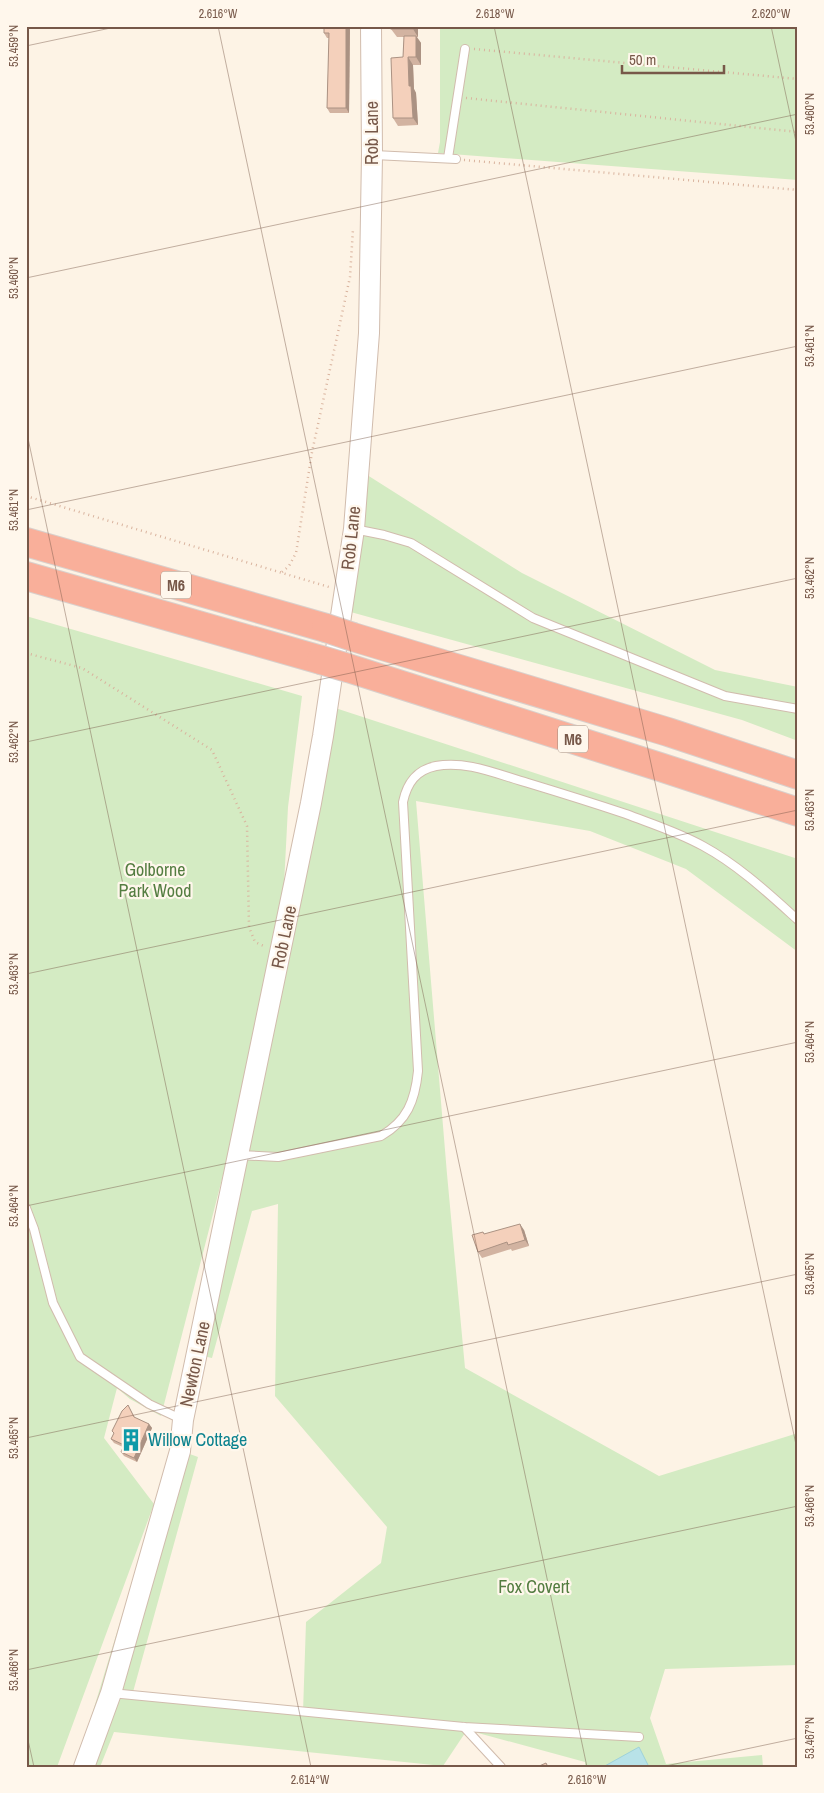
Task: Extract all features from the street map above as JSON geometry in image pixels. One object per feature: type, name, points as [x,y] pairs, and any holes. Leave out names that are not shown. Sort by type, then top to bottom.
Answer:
[{"type":"highway","name":"M6","points":[[26,542],[353,636],[668,732],[798,775]]},
{"type":"highway","name":"M6","points":[[26,576],[348,668],[798,812]]},
{"type":"highway","points":[[668,732],[798,758]]},
{"type":"highway","points":[[660,767],[798,829]]},
{"type":"street","name":"Rob Lane","points":[[261,1041],[313,793],[354,529],[368,333],[372,155],[371,26]]},
{"type":"street","name":"Newton Lane","points":[[84,1767],[111,1693],[180,1451],[183,1420],[261,1041]]},
{"type":"lane","points":[[372,155],[452,158],[465,49]]},
{"type":"lane","points":[[354,529],[411,543],[533,618],[725,696],[798,709]]},
{"type":"lane","points":[[239,1155],[278,1157],[381,1136],[394,1128],[404,1116],[412,1100],[418,1071],[403,802],[411,779],[420,772],[436,766],[472,766],[573,796],[673,831],[704,846],[735,866],[798,920]]},
{"type":"lane","points":[[26,1208],[34,1229],[53,1303],[80,1357],[149,1404],[183,1420]]},
{"type":"lane","points":[[111,1693],[464,1727],[638,1737]]},
{"type":"lane","points":[[464,1727],[501,1767]]},
{"type":"path","points":[[465,49],[504,50],[798,79]]},
{"type":"path","points":[[458,97],[798,132]]},
{"type":"path","points":[[452,158],[798,190]]},
{"type":"path","points":[[282,572],[296,552],[312,452],[350,277],[353,223]]},
{"type":"path","points":[[26,496],[345,592]]},
{"type":"path","points":[[26,654],[82,668],[212,750],[247,826],[250,927],[255,942],[280,952]]},
{"type":"green space","points":[[440,26],[798,26],[798,180],[438,153],[440,142]]},
{"type":"green space","points":[[364,473],[522,573],[715,670],[798,687],[798,741],[742,720],[347,611]]},
{"type":"green space","points":[[26,616],[302,696],[288,807],[281,943],[323,704],[798,859],[798,952],[686,869],[590,831],[416,801],[465,1368],[659,1476],[798,1433],[798,1665],[665,1669],[650,1718],[666,1764],[762,1755],[763,1767],[585,1767],[585,1762],[467,1730],[443,1766],[114,1732],[100,1767],[76,1767],[173,1448],[198,1457],[133,1692],[303,1712],[306,1622],[381,1563],[387,1527],[275,1396],[278,1204],[252,1211],[212,1358],[199,1355],[274,977],[161,1416],[130,1399],[117,1388],[104,1438],[154,1504],[57,1767],[26,1767]]},
{"type":"water","points":[[639,1747],[649,1767],[603,1767]]},
{"type":"building","points":[[324,26],[346,26],[346,108],[327,108],[329,33],[324,33]]},
{"type":"building","points":[[391,26],[413,26],[413,29],[391,29]]},
{"type":"building","points":[[404,36],[416,36],[416,57],[408,57],[413,118],[393,118],[391,58],[403,57]]},
{"type":"building","points":[[520,1224],[525,1240],[508,1245],[507,1242],[478,1252],[472,1235],[483,1232],[484,1234]]},
{"type":"building","name":"Willow Cottage","points":[[128,1405],[134,1417],[149,1424],[134,1458],[121,1452],[124,1445],[111,1439],[114,1433],[112,1431],[122,1411]]},
{"type":"building","points":[[546,1763],[548,1767],[537,1767]]},
{"type":"place","name":"Willow Cottage","points":[[131,1440]]},
{"type":"park label","name":"Golborne Park Wood","points":[[155,880]]},
{"type":"park label","name":"Fox Covert","points":[[534,1587]]}]
